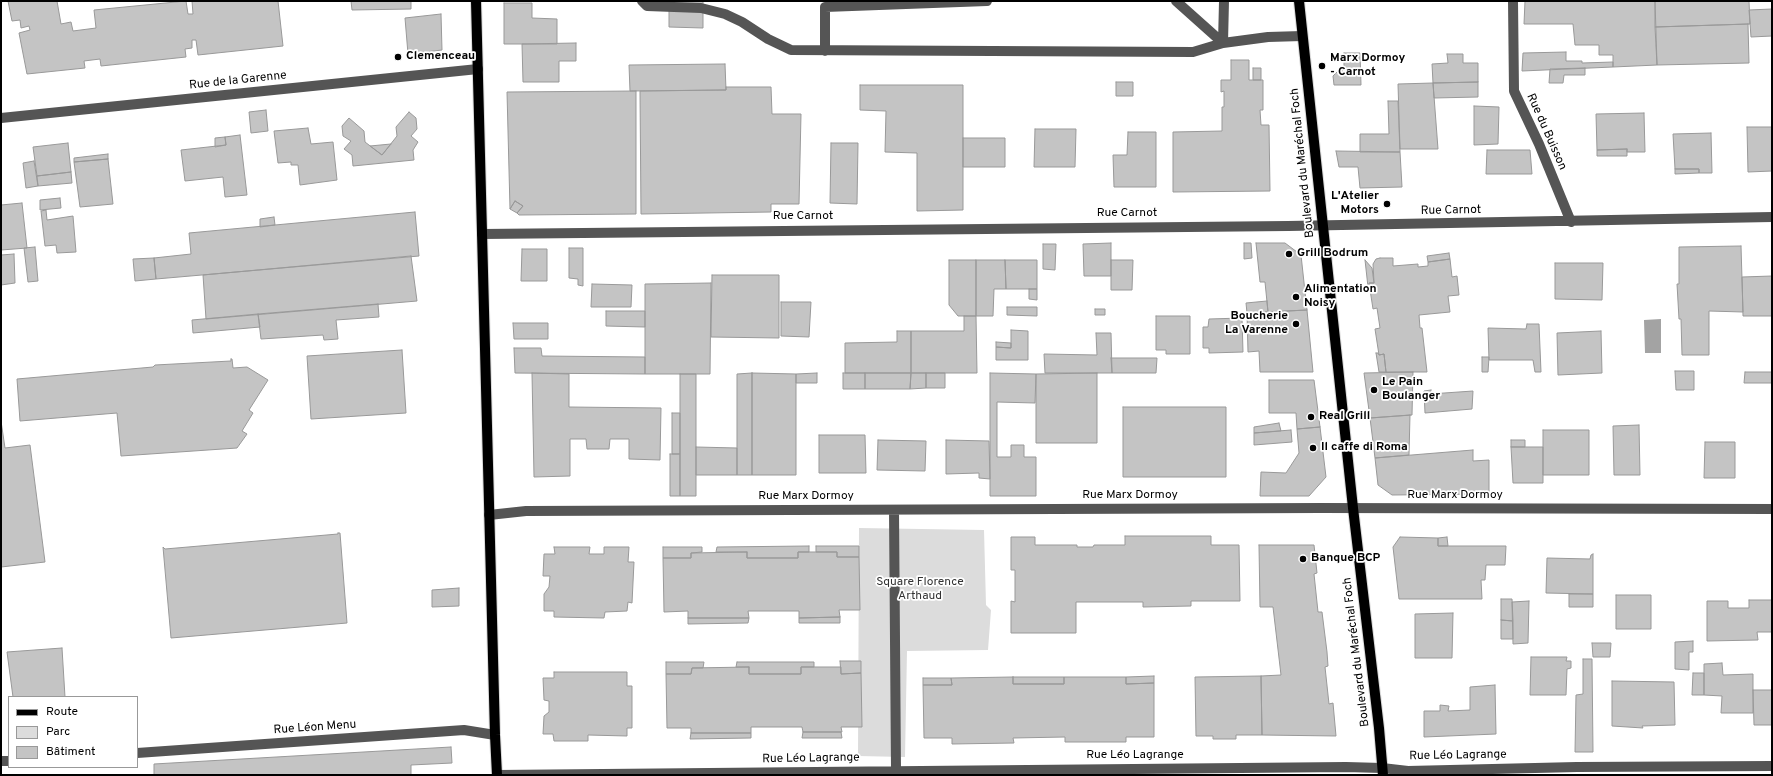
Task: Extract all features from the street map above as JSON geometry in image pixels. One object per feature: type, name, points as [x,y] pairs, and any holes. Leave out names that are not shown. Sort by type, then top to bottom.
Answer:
[{"type":"main road","points":[[476,1],[497,775]]},
{"type":"main road","name":"Boulevard du Maréchal Foch","points":[[1299,1],[1322,225],[1383,771]]},
{"type":"street","points":[[642,1],[646,6],[701,8],[725,14],[742,22],[768,39],[791,50],[1193,52],[1223,43],[1268,37],[1302,36]]},
{"type":"street","points":[[825,50],[825,7],[987,1]]},
{"type":"street","points":[[1176,1],[1223,43]]},
{"type":"street","points":[[1223,43],[1224,1]]},
{"type":"street","name":"Rue du Buisson","points":[[1513,1],[1514,91],[1539,144],[1571,222]]},
{"type":"street","name":"Rue de la Garenne","points":[[1,118],[478,69]]},
{"type":"street","name":"Rue Carnot","points":[[482,234],[1571,222],[1772,217]]},
{"type":"street","name":"Rue Marx Dormoy","points":[[489,515],[526,511],[1353,508],[1772,509]]},
{"type":"street","points":[[894,510],[896,771]]},
{"type":"street","name":"Rue Léon Menu","points":[[138,753],[464,730],[495,735]]},
{"type":"street","name":"Rue Léo Lagrange","points":[[497,775],[896,771],[1408,771],[1585,767],[1772,766]]},
{"type":"green space","name":"Square Florence Arthaud","points":[[859,528],[984,530],[986,605],[991,610],[988,650],[907,651],[905,757],[858,756]]},
{"type":"shaded area","points":[[1661,319],[1661,353],[1645,353],[1644,320]]},
{"type":"building","points":[[8,1],[57,1],[61,24],[71,22],[73,31],[96,28],[94,10],[186,1],[188,14],[193,14],[192,1],[278,1],[283,46],[198,55],[196,40],[192,40],[192,48],[185,49],[186,57],[101,66],[100,59],[84,61],[85,68],[27,74],[19,33],[30,30],[29,26],[21,28],[20,20],[12,21]]},
{"type":"building","points":[[351,1],[411,1],[411,9],[352,10]]},
{"type":"building","points":[[669,1],[703,1],[703,28],[669,27]]},
{"type":"building","points":[[1525,1],[1655,1],[1657,65],[1613,67],[1613,55],[1599,55],[1599,45],[1575,45],[1573,24],[1524,24]]},
{"type":"building","points":[[1655,1],[1749,1],[1750,24],[1655,27]]},
{"type":"building","points":[[504,3],[532,3],[532,18],[557,19],[557,44],[504,44]]},
{"type":"building","points":[[1772,9],[1772,36],[1751,37],[1749,10]]},
{"type":"building","points":[[441,14],[442,50],[408,54],[405,18]]},
{"type":"building","points":[[1748,24],[1749,63],[1657,65],[1655,27]]},
{"type":"building","points":[[576,43],[576,61],[559,61],[559,82],[523,82],[522,44]]},
{"type":"building","points":[[1566,52],[1566,61],[1582,61],[1582,63],[1613,62],[1613,67],[1522,71],[1523,53]]},
{"type":"building","points":[[1344,53],[1360,53],[1361,85],[1334,85],[1333,76],[1339,70],[1344,70]]},
{"type":"building","points":[[1447,54],[1463,54],[1463,63],[1478,63],[1478,82],[1433,83],[1432,64],[1448,63]]},
{"type":"building","points":[[1231,60],[1249,60],[1249,80],[1263,80],[1263,110],[1260,110],[1261,125],[1269,125],[1270,191],[1173,192],[1173,132],[1222,131],[1224,91],[1221,92],[1221,80],[1231,80]]},
{"type":"building","points":[[725,64],[726,90],[630,91],[629,65]]},
{"type":"building","points":[[1253,68],[1261,68],[1261,80],[1253,80]]},
{"type":"building","points":[[1585,68],[1585,75],[1564,75],[1563,83],[1549,83],[1550,69]]},
{"type":"building","points":[[1116,82],[1133,82],[1133,96],[1116,96]]},
{"type":"building","points":[[1478,82],[1478,97],[1434,98],[1433,83]]},
{"type":"building","points":[[1433,83],[1438,149],[1400,149],[1398,84]]},
{"type":"building","points":[[860,85],[963,85],[963,210],[917,211],[917,153],[885,152],[886,111],[860,110]]},
{"type":"building","points":[[726,87],[771,87],[772,114],[801,114],[799,204],[771,204],[771,212],[641,214],[640,91],[726,90]]},
{"type":"building","points":[[636,91],[636,214],[519,215],[517,213],[523,206],[515,201],[510,209],[507,92]]},
{"type":"building","points":[[1388,101],[1398,101],[1400,152],[1360,152],[1360,134],[1389,134]]},
{"type":"building","points":[[1474,106],[1499,107],[1498,144],[1474,145]]},
{"type":"building","points":[[266,110],[268,131],[251,133],[249,112]]},
{"type":"building","points":[[409,112],[416,118],[417,129],[411,136],[418,142],[413,150],[414,160],[353,166],[352,155],[344,149],[351,141],[343,136],[342,126],[349,118],[364,131],[365,142],[382,155],[397,136],[396,127]]},
{"type":"building","points":[[1644,113],[1645,152],[1627,152],[1627,149],[1597,150],[1596,114]]},
{"type":"building","points":[[1747,127],[1772,127],[1772,171],[1748,172]]},
{"type":"building","points":[[308,128],[311,144],[333,142],[337,180],[300,185],[298,165],[291,165],[291,162],[278,163],[274,131]]},
{"type":"building","points":[[1035,129],[1076,129],[1075,167],[1034,167]]},
{"type":"building","points":[[1128,132],[1156,132],[1156,187],[1114,187],[1113,155],[1127,155]]},
{"type":"building","points":[[1711,133],[1712,173],[1699,173],[1699,169],[1675,169],[1673,134]]},
{"type":"building","points":[[240,135],[247,195],[225,197],[223,177],[185,181],[181,150],[226,145],[225,137]]},
{"type":"building","points":[[225,137],[226,145],[215,147],[215,138]]},
{"type":"building","points":[[963,138],[1005,138],[1005,167],[963,167]]},
{"type":"building","points":[[68,143],[71,172],[37,176],[33,147]]},
{"type":"building","points":[[831,143],[858,143],[857,204],[830,203]]},
{"type":"building","points":[[391,144],[382,155],[370,146]]},
{"type":"building","points":[[1627,149],[1627,156],[1597,156],[1597,150]]},
{"type":"building","points":[[1487,150],[1530,150],[1532,174],[1486,174]]},
{"type":"building","points":[[1336,151],[1400,152],[1402,187],[1360,188],[1358,167],[1339,167]]},
{"type":"building","points":[[108,154],[108,159],[74,162],[74,158]]},
{"type":"building","points":[[108,159],[113,204],[80,207],[74,162]]},
{"type":"building","points":[[34,161],[38,186],[26,188],[23,163]]},
{"type":"building","points":[[1675,169],[1699,169],[1699,173],[1675,174]]},
{"type":"building","points":[[71,172],[72,183],[38,186],[37,176]]},
{"type":"building","points":[[60,198],[61,208],[40,210],[40,200]]},
{"type":"building","points":[[515,201],[523,206],[517,213],[510,209]]},
{"type":"building","points":[[22,203],[27,248],[1,250],[1,205]]},
{"type":"building","points":[[46,210],[47,220],[73,216],[76,252],[57,253],[56,245],[45,246],[41,211]]},
{"type":"building","points":[[415,212],[419,256],[156,279],[154,258],[191,254],[189,233]]},
{"type":"building","points":[[274,217],[275,225],[260,227],[260,219]]},
{"type":"building","points":[[1111,243],[1111,276],[1084,276],[1083,244]]},
{"type":"building","points":[[1244,243],[1251,243],[1252,258],[1244,259]]},
{"type":"building","points":[[1256,243],[1285,243],[1301,255],[1307,310],[1268,312],[1265,282],[1260,282]]},
{"type":"building","points":[[1043,244],[1056,244],[1055,270],[1043,269]]},
{"type":"building","points":[[1741,246],[1743,312],[1709,311],[1709,355],[1682,355],[1681,319],[1679,319],[1677,284],[1679,284],[1679,247]]},
{"type":"building","points":[[35,247],[38,281],[28,282],[24,248]]},
{"type":"building","points":[[569,248],[583,248],[583,286],[578,285],[578,279],[569,278]]},
{"type":"building","points":[[522,249],[547,249],[547,281],[521,281]]},
{"type":"building","points":[[1449,253],[1450,259],[1428,262],[1427,256]]},
{"type":"building","points":[[14,254],[15,283],[1,285],[1,255]]},
{"type":"building","points":[[411,256],[417,301],[206,319],[203,275]]},
{"type":"building","points":[[154,258],[156,279],[135,281],[133,259]]},
{"type":"building","points":[[1393,258],[1393,266],[1418,264],[1418,267],[1428,266],[1428,262],[1450,259],[1452,277],[1457,276],[1459,295],[1448,296],[1450,312],[1419,315],[1427,372],[1386,372],[1384,354],[1379,355],[1375,329],[1380,328],[1377,308],[1373,309],[1369,283],[1374,283],[1373,264],[1376,259]]},
{"type":"building","points":[[949,260],[976,260],[976,316],[958,316],[949,305]]},
{"type":"building","points":[[976,260],[1005,260],[1006,289],[994,289],[993,316],[976,316]]},
{"type":"building","points":[[1005,260],[1037,260],[1037,289],[1006,289]]},
{"type":"building","points":[[1111,260],[1133,260],[1132,290],[1111,290]]},
{"type":"building","points":[[1365,260],[1372,268],[1374,283],[1369,283],[1370,287],[1368,287]]},
{"type":"building","points":[[1555,263],[1603,263],[1602,300],[1555,299]]},
{"type":"building","points":[[712,275],[779,275],[779,338],[711,337]]},
{"type":"building","points":[[1772,276],[1772,316],[1743,316],[1742,277]]},
{"type":"building","points":[[711,283],[710,374],[645,374],[645,284]]},
{"type":"building","points":[[592,284],[632,285],[631,307],[591,307]]},
{"type":"building","points":[[1029,289],[1037,289],[1037,300],[1029,299]]},
{"type":"building","points":[[1267,301],[1268,312],[1247,313],[1246,303]]},
{"type":"building","points":[[781,302],[811,302],[809,337],[781,336]]},
{"type":"building","points":[[378,304],[379,317],[336,320],[338,339],[324,340],[323,335],[261,339],[258,314]]},
{"type":"building","points":[[1007,307],[1037,307],[1037,316],[1007,315]]},
{"type":"building","points":[[1095,309],[1105,309],[1105,315],[1095,315]]},
{"type":"building","points":[[1307,310],[1313,372],[1260,372],[1259,351],[1248,352],[1247,313]]},
{"type":"building","points":[[606,311],[645,311],[645,327],[606,326]]},
{"type":"building","points":[[258,314],[260,327],[193,333],[192,320]]},
{"type":"building","points":[[964,316],[976,316],[977,373],[911,373],[911,331],[964,331]]},
{"type":"building","points":[[1156,316],[1190,316],[1190,354],[1166,354],[1166,350],[1156,350]]},
{"type":"building","points":[[1242,318],[1243,352],[1209,353],[1209,348],[1203,348],[1203,327],[1208,327],[1209,319]]},
{"type":"building","points":[[513,323],[548,323],[548,339],[514,339]]},
{"type":"building","points":[[1527,324],[1539,324],[1541,372],[1535,372],[1533,360],[1489,360],[1488,328],[1526,329]]},
{"type":"building","points":[[1011,330],[1028,331],[1028,360],[996,360],[996,347],[1011,348]]},
{"type":"building","points":[[897,331],[911,331],[911,373],[845,373],[845,343],[897,342]]},
{"type":"building","points":[[1601,331],[1602,373],[1558,375],[1557,333]]},
{"type":"building","points":[[1096,333],[1111,333],[1112,373],[1045,373],[1044,354],[1097,355]]},
{"type":"building","points":[[996,342],[1011,343],[1011,348],[996,347]]},
{"type":"building","points":[[514,348],[541,348],[542,356],[645,357],[645,374],[515,373]]},
{"type":"building","points":[[402,350],[406,413],[311,419],[307,356]]},
{"type":"building","points":[[1376,353],[1379,355],[1384,354],[1386,372],[1379,372]]},
{"type":"building","points":[[1482,357],[1489,357],[1488,372],[1482,372]]},
{"type":"building","points":[[1111,358],[1157,358],[1156,373],[1112,373]]},
{"type":"building","points":[[231,359],[233,368],[247,367],[268,380],[249,410],[253,413],[242,431],[247,434],[237,448],[121,456],[117,413],[20,421],[17,379],[153,367],[155,365],[231,361]]},
{"type":"building","points":[[1675,371],[1694,371],[1694,390],[1676,390]]},
{"type":"building","points":[[1413,372],[1412,415],[1370,418],[1364,373]]},
{"type":"building","points":[[1745,372],[1772,372],[1772,383],[1744,383]]},
{"type":"building","points":[[532,373],[569,374],[569,407],[661,408],[660,460],[629,459],[629,439],[610,439],[609,449],[587,449],[586,439],[570,439],[570,476],[534,477]]},
{"type":"building","points":[[752,373],[796,374],[796,475],[752,475]]},
{"type":"building","points":[[752,373],[752,475],[737,475],[737,374]]},
{"type":"building","points":[[817,373],[817,383],[796,383],[796,374]]},
{"type":"building","points":[[843,373],[865,373],[865,389],[843,389]]},
{"type":"building","points":[[865,373],[911,373],[910,389],[865,389]]},
{"type":"building","points":[[911,373],[926,373],[926,388],[910,389]]},
{"type":"building","points":[[926,373],[945,373],[945,388],[926,388]]},
{"type":"building","points":[[990,373],[1036,374],[1035,403],[997,402],[997,457],[1011,457],[1011,445],[1024,445],[1024,457],[1036,457],[1036,496],[990,496]]},
{"type":"building","points":[[1097,373],[1097,443],[1036,443],[1036,374]]},
{"type":"building","points":[[680,374],[696,374],[696,496],[680,496]]},
{"type":"building","points":[[1269,380],[1314,380],[1320,427],[1297,429],[1296,413],[1269,413]]},
{"type":"building","points":[[1431,390],[1430,394],[1473,391],[1472,409],[1425,413],[1424,391]]},
{"type":"building","points":[[1123,407],[1226,407],[1226,477],[1123,477]]},
{"type":"building","points":[[672,413],[680,413],[680,454],[672,454]]},
{"type":"building","points":[[1410,415],[1409,455],[1375,458],[1370,418]]},
{"type":"building","points":[[1,421],[5,448],[30,445],[45,562],[1,567]]},
{"type":"building","points":[[1279,423],[1281,431],[1254,433],[1254,427]]},
{"type":"building","points":[[1639,425],[1640,475],[1614,475],[1613,426]]},
{"type":"building","points":[[1320,427],[1326,477],[1309,496],[1260,496],[1261,472],[1286,473],[1299,453],[1297,429]]},
{"type":"building","points":[[1291,430],[1292,442],[1254,445],[1254,433]]},
{"type":"building","points":[[1543,430],[1589,430],[1589,475],[1543,475]]},
{"type":"building","points":[[819,435],[865,435],[866,473],[819,473]]},
{"type":"building","points":[[878,440],[926,441],[925,471],[877,470]]},
{"type":"building","points":[[946,440],[989,441],[990,479],[979,478],[979,473],[946,474]]},
{"type":"building","points":[[1511,440],[1525,440],[1525,447],[1511,447]]},
{"type":"building","points":[[1705,442],[1735,442],[1735,478],[1704,478]]},
{"type":"building","points":[[696,447],[737,448],[737,475],[696,475]]},
{"type":"building","points":[[1511,447],[1543,447],[1543,483],[1513,483]]},
{"type":"building","points":[[1473,450],[1473,461],[1489,460],[1489,494],[1392,495],[1378,485],[1375,458]]},
{"type":"building","points":[[670,454],[680,454],[680,496],[670,496]]},
{"type":"building","points":[[340,533],[347,623],[171,638],[163,547],[165,549]]},
{"type":"building","points":[[1125,536],[1211,536],[1211,545],[1239,545],[1240,601],[1191,601],[1191,606],[1143,607],[1143,602],[1076,602],[1076,633],[1011,633],[1011,601],[1015,602],[1015,570],[1011,570],[1011,537],[1035,537],[1035,545],[1077,545],[1077,547],[1093,547],[1094,545],[1125,545]]},
{"type":"building","points":[[1400,537],[1438,538],[1438,546],[1506,546],[1505,565],[1486,565],[1485,580],[1481,580],[1482,599],[1399,599],[1393,547]]},
{"type":"building","points":[[1447,537],[1448,546],[1438,546],[1438,538]]},
{"type":"building","points":[[1259,545],[1314,545],[1317,573],[1314,574],[1318,612],[1322,612],[1327,652],[1328,666],[1325,667],[1329,704],[1333,703],[1336,736],[1262,735],[1261,676],[1281,675],[1273,607],[1260,607]]},
{"type":"building","points":[[809,546],[809,552],[798,552],[798,558],[747,558],[747,552],[716,552],[717,547]]},
{"type":"building","points":[[816,546],[859,546],[859,557],[837,557],[837,552],[816,552]]},
{"type":"building","points":[[554,547],[590,547],[589,554],[604,554],[604,547],[629,547],[628,562],[634,562],[632,603],[628,602],[627,611],[605,612],[604,618],[554,617],[554,611],[544,611],[544,594],[549,587],[550,576],[543,576],[544,554],[555,554]]},
{"type":"building","points":[[663,547],[702,547],[702,552],[691,553],[691,558],[663,558]]},
{"type":"building","points":[[747,552],[747,558],[798,558],[798,552],[837,552],[837,557],[859,557],[860,610],[839,610],[840,617],[799,618],[799,611],[748,611],[749,618],[688,618],[688,611],[664,612],[663,558],[691,558],[691,553]]},
{"type":"building","points":[[1593,554],[1593,594],[1546,593],[1547,558],[1590,559],[1591,555]]},
{"type":"building","points":[[459,588],[459,606],[432,607],[432,590]]},
{"type":"building","points":[[1569,594],[1593,594],[1593,607],[1569,607]]},
{"type":"building","points":[[1616,595],[1651,595],[1651,629],[1616,629]]},
{"type":"building","points":[[1501,599],[1512,599],[1513,621],[1501,620]]},
{"type":"building","points":[[1749,600],[1772,600],[1772,632],[1757,632],[1758,640],[1707,641],[1707,601],[1728,601],[1728,608],[1749,608]]},
{"type":"building","points":[[1529,601],[1528,643],[1513,644],[1512,602]]},
{"type":"building","points":[[1453,613],[1452,658],[1415,658],[1415,614]]},
{"type":"building","points":[[840,617],[840,623],[799,623],[799,618]]},
{"type":"building","points":[[688,618],[749,618],[748,623],[688,624]]},
{"type":"building","points":[[1501,620],[1513,621],[1513,639],[1501,639]]},
{"type":"building","points":[[1693,641],[1693,652],[1689,652],[1689,670],[1675,669],[1675,642]]},
{"type":"building","points":[[1592,643],[1611,643],[1610,657],[1593,657]]},
{"type":"building","points":[[62,648],[65,696],[13,696],[7,652]]},
{"type":"building","points":[[1531,657],[1567,657],[1566,661],[1571,661],[1571,668],[1567,669],[1566,695],[1530,695]]},
{"type":"building","points":[[1583,659],[1592,659],[1593,752],[1575,752],[1576,695],[1583,694]]},
{"type":"building","points":[[840,661],[861,661],[861,673],[841,674]]},
{"type":"building","points":[[666,662],[704,662],[703,668],[692,668],[691,674],[666,674]]},
{"type":"building","points":[[737,662],[814,662],[814,667],[801,667],[801,674],[749,674],[749,667],[736,667]]},
{"type":"building","points":[[1722,663],[1723,675],[1753,674],[1753,713],[1721,713],[1722,696],[1704,695],[1704,664]]},
{"type":"building","points":[[749,667],[749,674],[801,674],[801,667],[841,667],[841,674],[861,673],[862,727],[841,727],[842,732],[803,732],[802,727],[751,727],[751,733],[691,733],[691,728],[667,728],[666,674],[691,674],[692,668]]},
{"type":"building","points":[[554,672],[627,672],[627,686],[632,686],[632,728],[627,728],[627,736],[588,735],[588,741],[554,741],[553,734],[543,734],[544,716],[549,712],[549,701],[544,700],[543,678],[554,678]]},
{"type":"building","points":[[1693,673],[1704,673],[1704,695],[1692,695]]},
{"type":"building","points":[[1154,676],[1154,683],[1126,684],[1126,677]]},
{"type":"building","points":[[1261,676],[1262,735],[1236,735],[1236,739],[1213,739],[1213,736],[1196,736],[1195,677]]},
{"type":"building","points":[[1013,677],[1013,684],[1064,684],[1064,677],[1126,677],[1126,684],[1154,683],[1154,737],[1126,737],[1126,742],[1065,742],[1065,737],[1013,738],[1014,743],[952,744],[952,738],[924,738],[923,685],[952,685],[951,678]]},
{"type":"building","points":[[1013,677],[1064,677],[1064,684],[1013,684]]},
{"type":"building","points":[[923,678],[951,678],[952,685],[923,685]]},
{"type":"building","points":[[1612,681],[1674,682],[1675,725],[1642,726],[1643,728],[1612,726]]},
{"type":"building","points":[[1495,685],[1496,734],[1424,737],[1424,711],[1440,711],[1440,705],[1449,706],[1448,711],[1470,710],[1470,687]]},
{"type":"building","points":[[1753,690],[1772,690],[1772,725],[1754,725]]},
{"type":"building","points":[[803,732],[841,732],[842,738],[802,738]]},
{"type":"building","points":[[691,733],[751,733],[751,738],[690,739]]},
{"type":"building","points":[[451,747],[452,763],[411,765],[411,775],[154,775],[154,764]]},
{"type":"place","name":"Clemenceau","points":[[398,57]]},
{"type":"place","name":"Marx Dormoy - Carnot","points":[[1322,66]]},
{"type":"place","name":"L'Atelier Motors","points":[[1387,204]]},
{"type":"place","name":"Grill Bodrum","points":[[1289,254]]},
{"type":"place","name":"Alimentation Noisy","points":[[1296,297]]},
{"type":"place","name":"Boucherie La Varenne","points":[[1296,324]]},
{"type":"place","name":"Le Pain Boulanger","points":[[1374,390]]},
{"type":"place","name":"Real Grill","points":[[1311,417]]},
{"type":"place","name":"Il caffe di Roma","points":[[1313,448]]},
{"type":"place","name":"Banque BCP","points":[[1303,559]]}]
